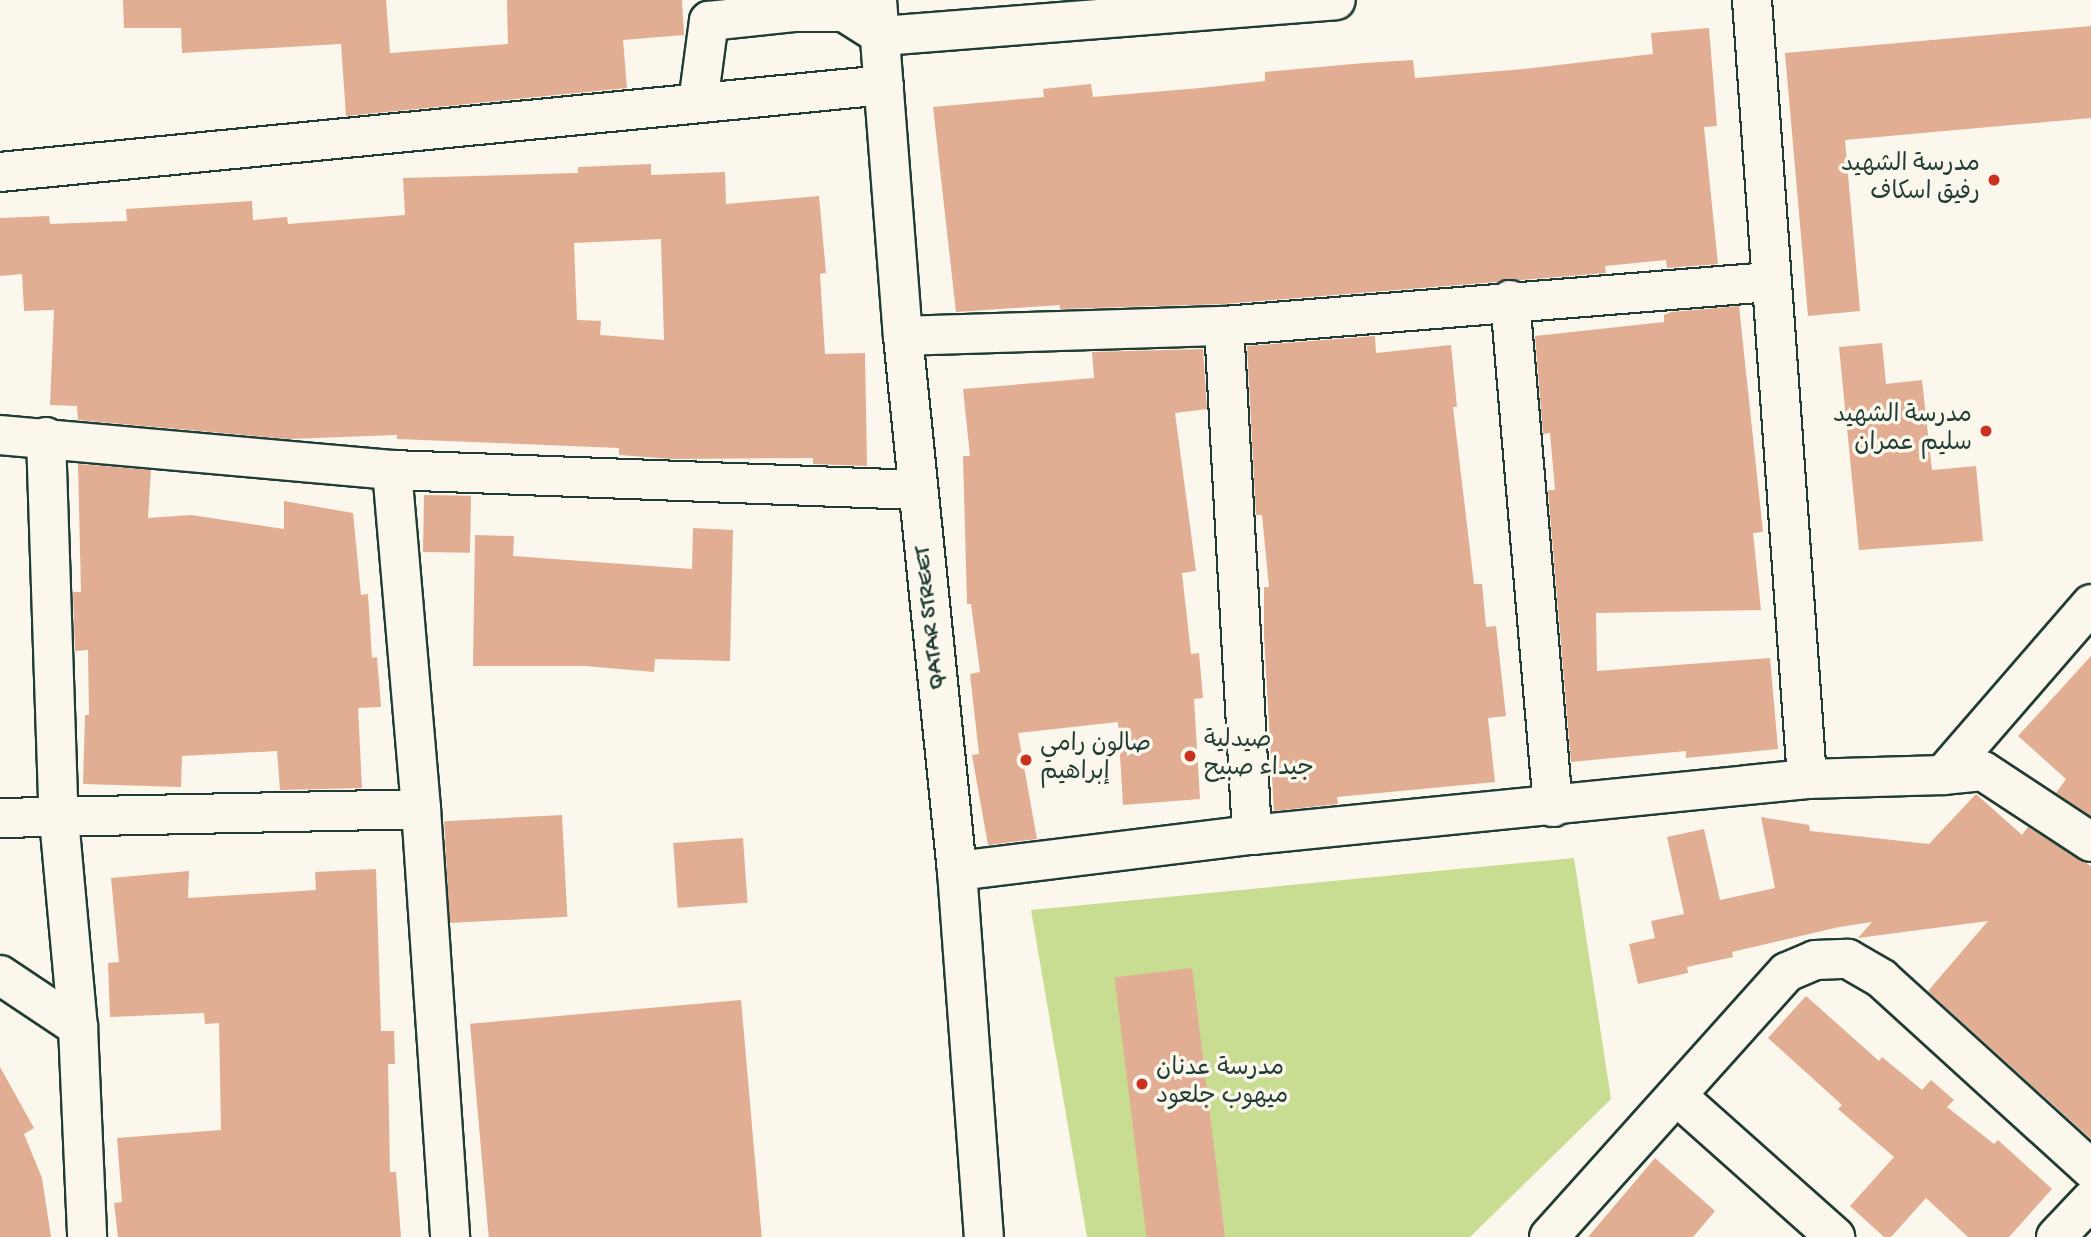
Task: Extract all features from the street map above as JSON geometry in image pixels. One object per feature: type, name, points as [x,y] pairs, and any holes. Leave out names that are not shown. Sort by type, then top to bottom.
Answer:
[{"type":"street","points":[[698,103],[709,21],[794,12],[844,12],[879,18],[1336,0]]},
{"type":"street","points":[[1752,0],[1807,779]]},
{"type":"street","name":"QATAR STREET","points":[[879,18],[903,336],[957,871],[984,1237]]},
{"type":"street","points":[[0,172],[884,85]]},
{"type":"street","points":[[903,336],[1224,326],[1510,300],[1770,282]]},
{"type":"street","points":[[1510,300],[1553,807]]},
{"type":"street","points":[[1224,326],[1252,835]]},
{"type":"street","points":[[0,435],[46,437],[391,470],[919,490]]},
{"type":"street","points":[[46,437],[59,819],[78,1027],[87,1237]]},
{"type":"street","points":[[391,470],[421,809],[450,1237]]},
{"type":"street","points":[[1943,775],[2091,604]]},
{"type":"street","points":[[957,871],[1252,835],[1553,807],[1807,779],[1943,775],[1983,771],[2091,842]]},
{"type":"street","points":[[0,818],[59,819],[421,809]]},
{"type":"street","points":[[1549,1237],[1787,972],[1815,960],[1848,959],[1882,979],[2091,1169]]},
{"type":"street","points":[[0,975],[78,1027]]},
{"type":"street","points":[[1677,1096],[1835,1237]]},
{"type":"street","points":[[2056,1237],[2091,1200]]},
{"type":"green space","points":[[1574,858],[1611,1099],[1470,1237],[1087,1237],[1031,910]]},
{"type":"building","points":[[123,0],[386,0],[390,53],[508,44],[507,0],[682,0],[684,35],[623,40],[627,88],[346,116],[341,44],[182,53],[181,28],[124,28]]},
{"type":"building","points":[[2091,26],[2091,118],[1845,140],[1860,311],[1808,316],[1785,53]]},
{"type":"building","points":[[1709,28],[1717,126],[1704,127],[1718,264],[1667,268],[1666,260],[1605,266],[1606,273],[1223,304],[1060,309],[1060,305],[956,312],[933,107],[1044,97],[1043,89],[1091,84],[1093,97],[1200,88],[1265,81],[1265,72],[1364,63],[1413,60],[1415,78],[1524,69],[1653,54],[1651,33]]},
{"type":"building","points":[[651,164],[651,175],[725,172],[726,204],[819,196],[826,273],[820,274],[825,354],[865,353],[867,466],[813,464],[813,458],[672,459],[619,455],[619,448],[397,439],[397,435],[288,439],[78,420],[77,406],[50,405],[54,310],[24,311],[22,274],[0,276],[0,218],[49,216],[50,224],[127,221],[126,209],[252,201],[253,220],[287,217],[288,224],[405,215],[403,178],[578,173],[578,167]],"holes":[[[661,239],[664,340],[600,335],[601,321],[577,320],[574,243]]]},
{"type":"building","points":[[1739,306],[1763,532],[1753,533],[1761,610],[1596,613],[1597,671],[1770,658],[1778,749],[1686,758],[1686,751],[1571,762],[1548,490],[1555,490],[1550,433],[1543,434],[1535,336],[1664,322],[1664,315],[1671,312]]},
{"type":"building","points":[[1375,336],[1376,353],[1451,345],[1457,407],[1453,407],[1474,584],[1482,584],[1486,627],[1496,626],[1506,716],[1488,718],[1495,782],[1337,797],[1338,804],[1274,811],[1264,636],[1264,587],[1269,587],[1262,515],[1256,515],[1247,346]]},
{"type":"building","points":[[1882,343],[1886,384],[1922,380],[1932,470],[1976,466],[1983,541],[1859,550],[1839,347]]},
{"type":"building","points":[[1203,349],[1207,409],[1175,413],[1196,571],[1182,573],[1191,654],[1199,653],[1203,698],[1194,699],[1200,799],[1123,805],[1118,722],[1018,733],[1037,839],[988,845],[972,755],[979,754],[970,674],[980,672],[971,604],[967,604],[963,456],[970,456],[963,389],[1094,378],[1092,352]]},
{"type":"building","points":[[78,464],[151,470],[148,518],[191,515],[284,529],[284,501],[353,513],[361,595],[368,594],[372,658],[377,657],[381,707],[358,708],[362,788],[280,790],[277,751],[182,756],[181,787],[83,784],[85,715],[89,715],[88,650],[75,651],[73,592],[81,592]]},
{"type":"building","points":[[424,495],[471,496],[470,553],[423,552]]},
{"type":"building","points":[[693,528],[733,530],[730,661],[655,659],[654,672],[585,666],[473,666],[475,535],[514,536],[513,556],[692,569]]},
{"type":"building","points":[[2091,656],[2091,816],[2056,793],[2066,779],[2018,736]]},
{"type":"building","points":[[1976,794],[2022,835],[2028,827],[2091,866],[2091,1139],[1928,991],[1988,921],[1858,938],[1872,922],[1839,927],[1732,952],[1733,957],[1687,967],[1688,973],[1638,984],[1629,944],[1655,938],[1651,921],[1684,914],[1667,837],[1704,829],[1720,900],[1775,888],[1761,817],[1809,825],[1810,831],[1929,844]]},
{"type":"building","points":[[562,815],[567,917],[449,923],[444,821]]},
{"type":"building","points":[[743,838],[748,903],[678,908],[673,843]]},
{"type":"building","points":[[376,869],[381,1031],[394,1031],[395,1064],[388,1064],[390,1172],[396,1172],[401,1237],[118,1237],[114,1203],[122,1202],[117,1138],[221,1130],[219,1023],[205,1024],[204,1013],[110,1017],[108,963],[119,962],[111,878],[189,871],[188,898],[316,890],[315,872]]},
{"type":"building","points":[[1192,968],[1225,1237],[1146,1237],[1115,978]]},
{"type":"building","points":[[1806,996],[1879,1061],[1882,1057],[1922,1090],[1931,1080],[1954,1100],[1947,1107],[1994,1144],[1998,1140],[2052,1189],[2009,1237],[1968,1237],[1926,1198],[1891,1237],[1884,1237],[1850,1206],[1894,1157],[1838,1109],[1842,1105],[1768,1038]]},
{"type":"building","points":[[741,1000],[762,1237],[489,1237],[470,1024]]},
{"type":"building","points":[[0,1067],[34,1128],[24,1134],[42,1178],[51,1237],[0,1237]]},
{"type":"building","points":[[1655,1158],[1715,1211],[1693,1237],[1588,1237]]},
{"type":"place","name":"مدرسة الشهيد رفيق اسكاف","points":[[1994,180]]},
{"type":"place","name":"مدرسة الشهيد سليم عمران","points":[[1986,431]]},
{"type":"place","name":"صيدلية جيداء صبيح","points":[[1190,756]]},
{"type":"place","name":"صالون رامي إبراهيم","points":[[1026,760]]},
{"type":"place","name":"مدرسة عدنان ميهوب جلعود","points":[[1142,1084]]}]
